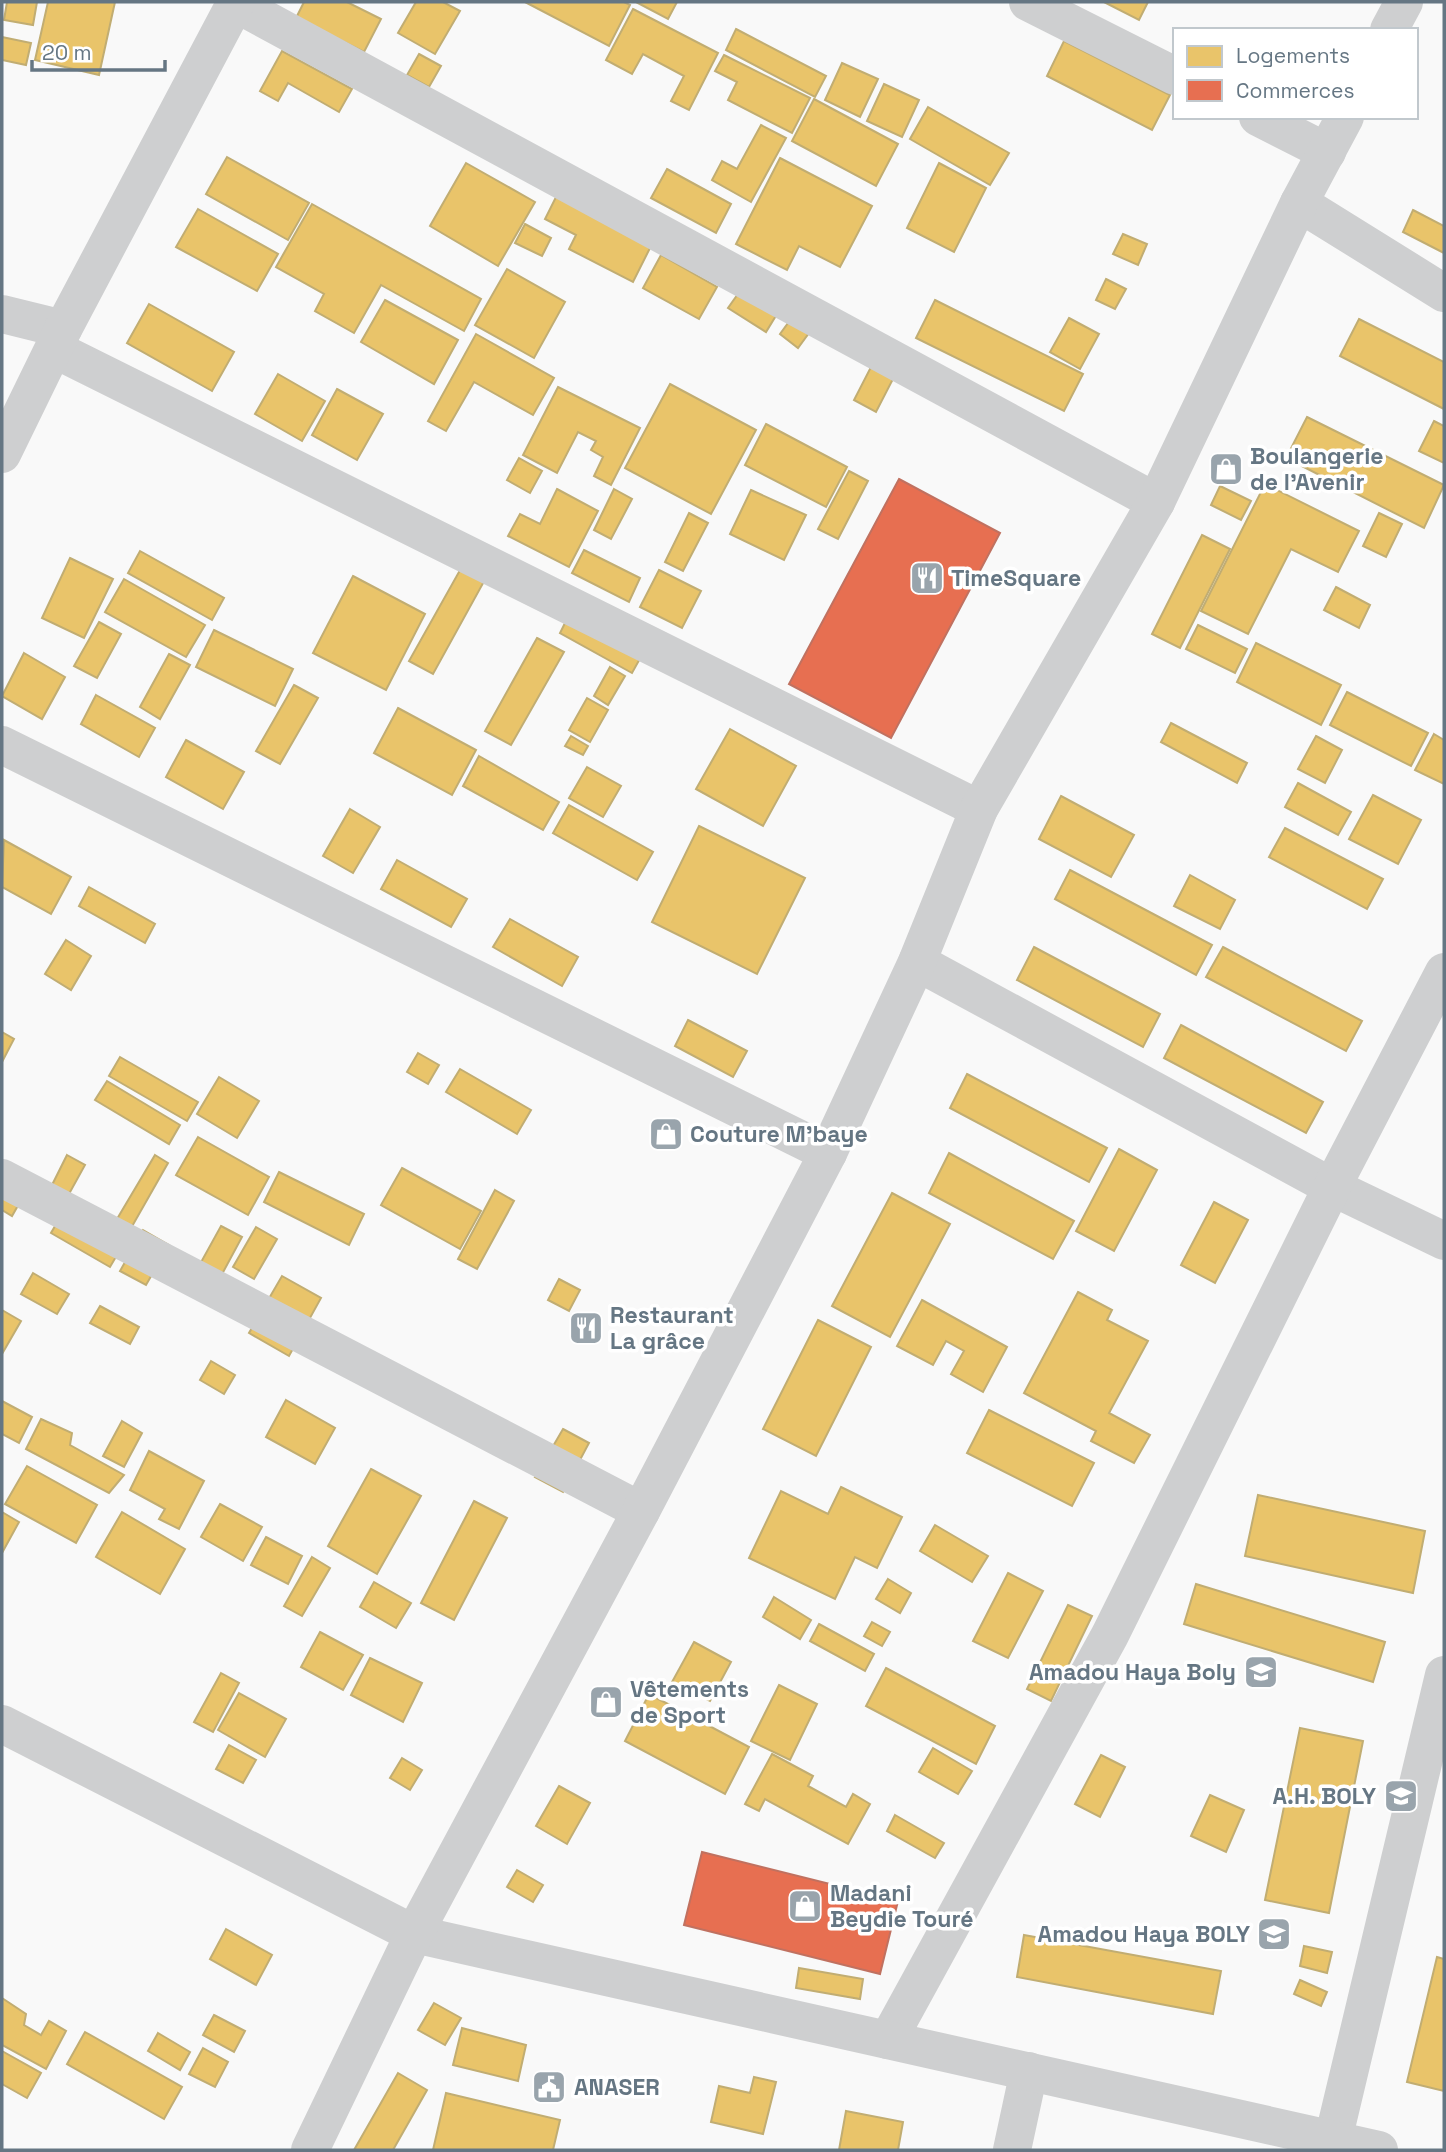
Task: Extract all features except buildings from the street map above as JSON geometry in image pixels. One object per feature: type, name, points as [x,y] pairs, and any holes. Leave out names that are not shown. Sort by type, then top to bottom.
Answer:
[{"type":"street","points":[[1028,2],[1173,75]]},
{"type":"street","points":[[1391,28],[1404,2]]},
{"type":"street","points":[[2,454],[59,339],[235,3],[1156,502]]},
{"type":"street","points":[[1262,119],[1327,152]]},
{"type":"street","points":[[310,2150],[414,1934],[641,1511],[828,1153],[917,961],[979,809],[1156,502],[1299,203],[1344,119]]},
{"type":"street","points":[[1299,203],[1444,293]]},
{"type":"street","points":[[2,314],[59,339],[979,809]]},
{"type":"street","points":[[2,745],[828,1153]]},
{"type":"street","points":[[917,961],[1332,1187],[1444,1241]]},
{"type":"street","points":[[888,2040],[1110,1635],[1332,1187],[1444,972]]},
{"type":"street","points":[[2,1178],[641,1511]]},
{"type":"street","points":[[1333,2140],[1439,1721],[1444,1675]]},
{"type":"street","points":[[2,1724],[414,1934],[1379,2150]]},
{"type":"street","points":[[1012,2150],[1029,2071]]},
{"type":"place","name":"Boulangerie de l'Avenir","points":[[1226,469]]},
{"type":"place","name":"TimeSquare","points":[[927,578]]},
{"type":"place","name":"Couture M'baye","points":[[666,1134]]},
{"type":"place","name":"Restaurant La grâce","points":[[586,1328]]},
{"type":"place","name":"Amadou Haya Boly","points":[[1261,1672]]},
{"type":"place","name":"Vêtements de Sport","points":[[606,1702]]},
{"type":"place","name":"A.H. BOLY","points":[[1401,1796]]},
{"type":"place","name":"Madani Beydie Touré","points":[[805,1906]]},
{"type":"place","name":"Amadou Haya BOLY","points":[[1274,1934]]},
{"type":"place","name":"ANASER","points":[[549,2087]]}]
